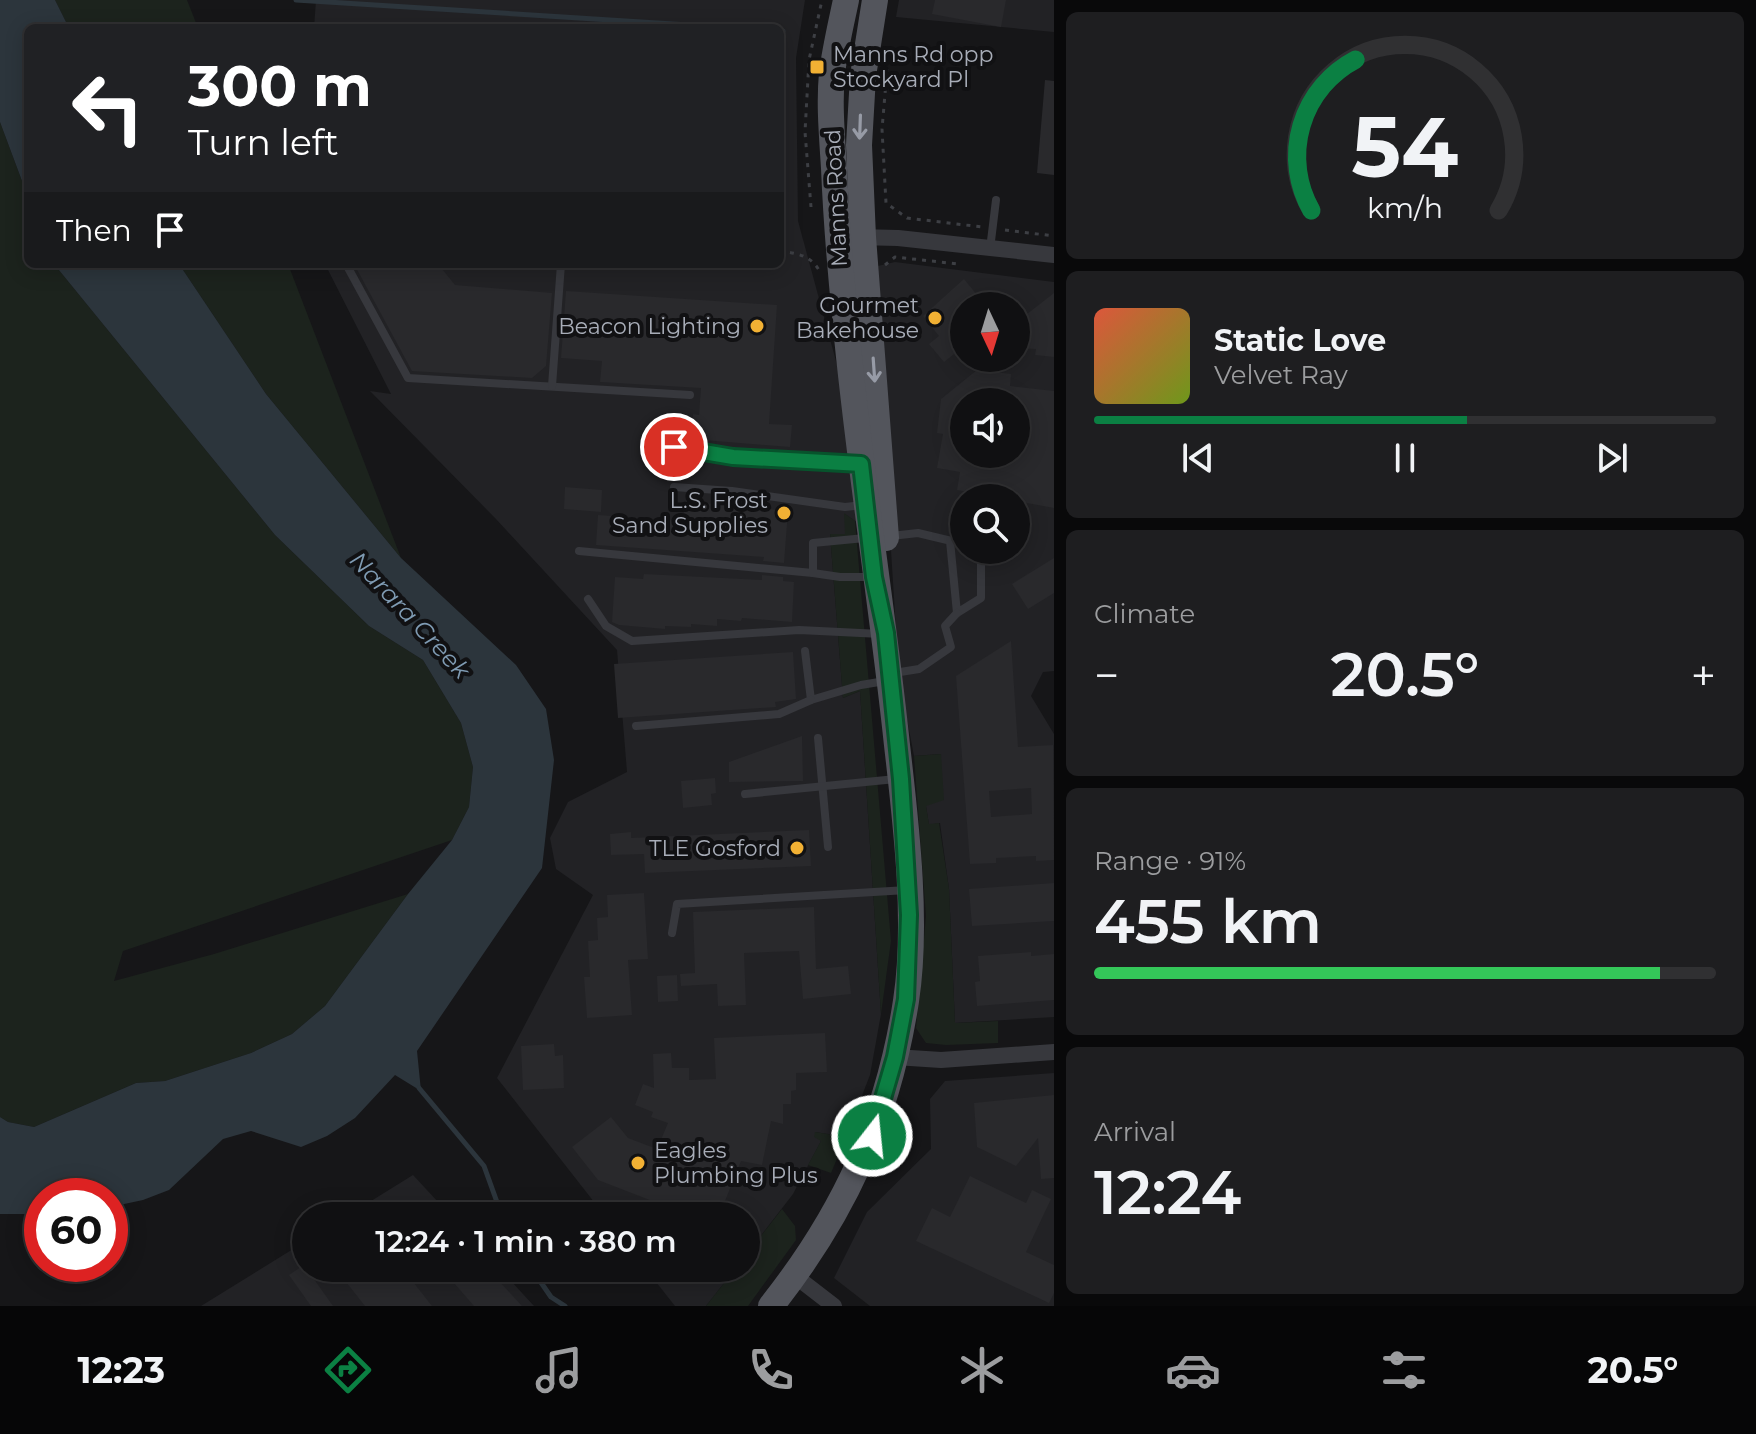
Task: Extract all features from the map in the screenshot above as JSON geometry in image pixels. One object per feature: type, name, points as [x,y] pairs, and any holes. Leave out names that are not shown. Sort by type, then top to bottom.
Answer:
[{"type":"main road","name":"Manns Road","points":[[846,0],[832,73],[831,127],[837,236],[866,504],[888,563],[886,633]]},
{"type":"main road","name":"Manns Road","points":[[771,1306],[827,1229],[872,1136],[895,1057],[908,974],[908,890],[901,779],[886,633],[874,577],[878,537],[860,113],[875,0]]},
{"type":"street","points":[[837,236],[898,238],[1054,255]]},
{"type":"street","points":[[895,1057],[941,1060],[1054,1052]]},
{"type":"street","points":[[795,1276],[834,1306]]},
{"type":"lane","points":[[990,249],[996,200]]},
{"type":"lane","points":[[348,268],[408,378],[690,395]]},
{"type":"lane","points":[[552,386],[561,268]]},
{"type":"lane","points":[[674,447],[733,457],[861,464]]},
{"type":"lane","points":[[674,487],[732,491],[845,507],[866,504]]},
{"type":"lane","points":[[813,573],[813,543],[918,533],[950,541]]},
{"type":"lane","points":[[579,551],[840,577],[874,577]]},
{"type":"lane","points":[[952,564],[957,613]]},
{"type":"lane","points":[[636,726],[779,714],[811,700],[919,669],[951,647],[945,626],[957,613],[981,598],[981,564]]},
{"type":"lane","points":[[588,599],[606,626],[632,641],[799,630],[886,633]]},
{"type":"lane","points":[[805,651],[811,700]]},
{"type":"lane","points":[[818,738],[828,847]]},
{"type":"lane","points":[[745,794],[901,779]]},
{"type":"lane","points":[[672,933],[677,904],[908,890]]},
{"type":"path","points":[[887,53],[882,129],[886,203],[907,218],[1054,236]]},
{"type":"path","points":[[883,268],[895,257],[958,264]]},
{"type":"shaded area","points":[[55,0],[187,0],[196,24],[67,24]]},
{"type":"shaded area","points":[[316,0],[805,0],[796,58],[798,221],[853,424],[864,520],[855,521],[845,514],[846,535],[830,534],[843,698],[860,691],[881,1014],[870,1075],[846,1137],[815,1132],[821,1141],[793,1194],[760,1237],[760,1202],[594,1202],[497,1078],[593,895],[556,869],[550,838],[568,802],[627,772],[617,650],[496,519],[370,391],[391,394],[327,268],[784,268],[784,24],[314,24]]},
{"type":"shaded area","points":[[899,0],[1054,0],[1054,32],[896,17]]},
{"type":"shaded area","points":[[0,122],[24,186],[24,268],[57,268],[275,535],[369,626],[423,660],[461,723],[473,767],[469,807],[452,840],[123,951],[114,981],[214,954],[408,894],[325,1006],[292,1034],[251,1053],[165,1081],[136,1083],[34,1127],[8,1122],[0,1117]]},
{"type":"shaded area","points":[[895,262],[1054,282],[1054,671],[1043,672],[1031,696],[1054,734],[1054,1017],[955,1023],[949,889],[940,823],[929,825],[926,806],[941,754],[914,756],[899,677],[869,268]]},
{"type":"shaded area","points":[[182,268],[290,268],[401,558],[266,394]]},
{"type":"shaded area","points":[[844,513],[855,521],[891,941],[881,1014],[860,691],[843,698],[830,534],[845,534]]},
{"type":"shaded area","points":[[941,754],[944,800],[926,806],[929,824],[939,823],[949,889],[955,1023],[998,1021],[998,1043],[926,1043],[916,1028],[926,916],[914,756]]},
{"type":"shaded area","points":[[1054,1073],[1054,1306],[870,1306],[834,1278],[867,1212],[931,1149],[930,1099],[945,1081]]},
{"type":"shaded area","points":[[815,1132],[846,1137],[831,1173],[808,1165],[821,1141],[814,1137]]},
{"type":"shaded area","points":[[413,1175],[438,1202],[370,1202]]},
{"type":"shaded area","points":[[782,1209],[795,1226],[796,1240],[748,1306],[706,1306],[725,1282],[760,1282],[760,1237]]},
{"type":"shaded area","points":[[292,1250],[292,1282],[512,1282],[534,1306],[201,1306]]},
{"type":"shaded area","points":[[656,1282],[725,1282],[706,1306],[675,1306]]},
{"type":"water","points":[[0,0],[55,0],[67,24],[24,24],[24,186],[0,122]]},
{"type":"water","name":"Narara Creek","points":[[57,268],[182,268],[266,394],[401,558],[516,665],[546,709],[554,760],[542,868],[417,1051],[421,1091],[395,1075],[355,1118],[327,1136],[301,1147],[251,1131],[223,1139],[169,1190],[143,1200],[128,1203],[128,1178],[24,1178],[24,1214],[0,1214],[0,1117],[8,1122],[34,1127],[136,1083],[165,1081],[251,1053],[292,1034],[325,1006],[452,840],[469,807],[473,767],[461,723],[423,660],[369,626],[275,535]]},
{"type":"building","points":[[935,0],[1006,0],[1001,27],[932,14]]},
{"type":"building","points":[[1045,80],[1054,81],[1054,175],[1037,173]]},
{"type":"building","points":[[356,268],[441,268],[455,285],[552,293],[546,366],[532,378],[412,371]]},
{"type":"building","points":[[964,279],[975,292],[950,292],[950,357],[944,362],[929,344],[939,336],[923,316]]},
{"type":"building","points":[[566,291],[777,305],[769,424],[792,425],[790,447],[691,439],[693,414],[699,415],[701,388],[600,382],[602,361],[561,358]]},
{"type":"building","points":[[1054,293],[1054,357],[1035,355],[1036,349],[1030,349],[1030,312]]},
{"type":"building","points":[[975,372],[1011,374],[1010,386],[1028,388],[955,388]]},
{"type":"building","points":[[1030,388],[1054,391],[1054,508],[1030,504],[1030,484],[958,484],[960,472],[937,468],[943,434],[937,433],[941,399],[950,392],[950,468],[1030,468]]},
{"type":"building","points":[[565,487],[602,490],[601,512],[564,509]]},
{"type":"building","points":[[685,501],[788,511],[784,563],[763,561],[764,557],[596,545],[598,515],[683,521]]},
{"type":"building","points":[[1054,558],[1054,593],[1028,609],[1012,584]]},
{"type":"building","points":[[644,574],[762,580],[762,575],[783,577],[783,581],[794,582],[792,622],[717,619],[717,626],[691,624],[691,627],[665,626],[665,629],[612,622],[615,577],[643,579]]},
{"type":"building","points":[[1011,641],[1018,747],[1053,745],[1054,860],[1036,861],[1036,856],[996,858],[996,863],[970,864],[956,676]],"holes":[[[1031,788],[1032,814],[991,817],[989,791]]]},
{"type":"building","points":[[793,652],[796,699],[775,702],[776,707],[618,718],[614,664]]},
{"type":"building","points":[[802,736],[803,781],[729,782],[729,762]]},
{"type":"building","points":[[715,778],[716,793],[711,794],[712,805],[683,808],[681,781]]},
{"type":"building","points":[[809,830],[811,866],[645,873],[644,854],[611,855],[610,834],[631,832],[631,838]]},
{"type":"building","points":[[1054,883],[1054,921],[972,926],[969,889]]},
{"type":"building","points":[[644,893],[648,959],[628,960],[632,1015],[587,1018],[584,977],[590,977],[588,941],[598,940],[597,918],[608,917],[607,895]]},
{"type":"building","points":[[814,907],[816,969],[848,966],[851,994],[803,999],[799,951],[744,953],[746,1005],[718,1006],[717,984],[681,986],[680,974],[695,973],[693,912]]},
{"type":"building","points":[[1031,952],[1031,956],[1054,954],[1054,1000],[977,1006],[975,982],[980,981],[978,956]]},
{"type":"building","points":[[677,975],[678,1001],[658,1002],[657,976]]},
{"type":"building","points":[[825,1033],[827,1072],[796,1073],[796,1090],[791,1091],[791,1104],[783,1104],[783,1124],[771,1121],[762,1165],[741,1161],[725,1202],[655,1202],[598,1180],[572,1147],[611,1117],[628,1138],[657,1149],[668,1123],[651,1117],[653,1112],[635,1105],[643,1084],[654,1088],[653,1054],[671,1053],[672,1068],[689,1068],[689,1080],[716,1079],[714,1038]]},
{"type":"building","points":[[554,1044],[555,1056],[563,1055],[564,1088],[523,1090],[521,1046]]},
{"type":"building","points":[[1054,1095],[1054,1178],[1041,1179],[1038,1138],[1016,1166],[977,1147],[974,1103]]},
{"type":"building","points":[[970,1176],[1026,1203],[1032,1190],[1051,1199],[1026,1252],[1054,1265],[1054,1293],[1049,1303],[916,1241],[932,1208],[950,1217]]},
{"type":"building","points":[[294,1282],[316,1282],[333,1306],[311,1306]]},
{"type":"building","points":[[346,1282],[413,1282],[432,1306],[365,1306]]},
{"type":"building","points":[[453,1282],[500,1282],[522,1306],[474,1306]]},
{"type":"waterway","points":[[296,0],[673,24]]},
{"type":"waterway","points":[[419,1088],[484,1166],[497,1202]]},
{"type":"waterway","points":[[541,1282],[551,1297],[565,1306]]},
{"type":"place","name":"Manns Rd opp Stockyard Pl","points":[[817,67]]},
{"type":"place","name":"Gourmet Bakehouse","points":[[935,318]]},
{"type":"place","name":"Beacon Lighting","points":[[757,326]]},
{"type":"place","name":"L.S. Frost Sand Supplies","points":[[784,513]]},
{"type":"place","name":"TLE Gosford","points":[[797,848]]},
{"type":"place","name":"Eagles Plumbing Plus","points":[[638,1163]]},
{"type":"route","points":[[674,447],[733,457],[861,464],[874,577],[886,633],[901,779],[909,915],[906,999],[895,1057],[872,1136]]}]
